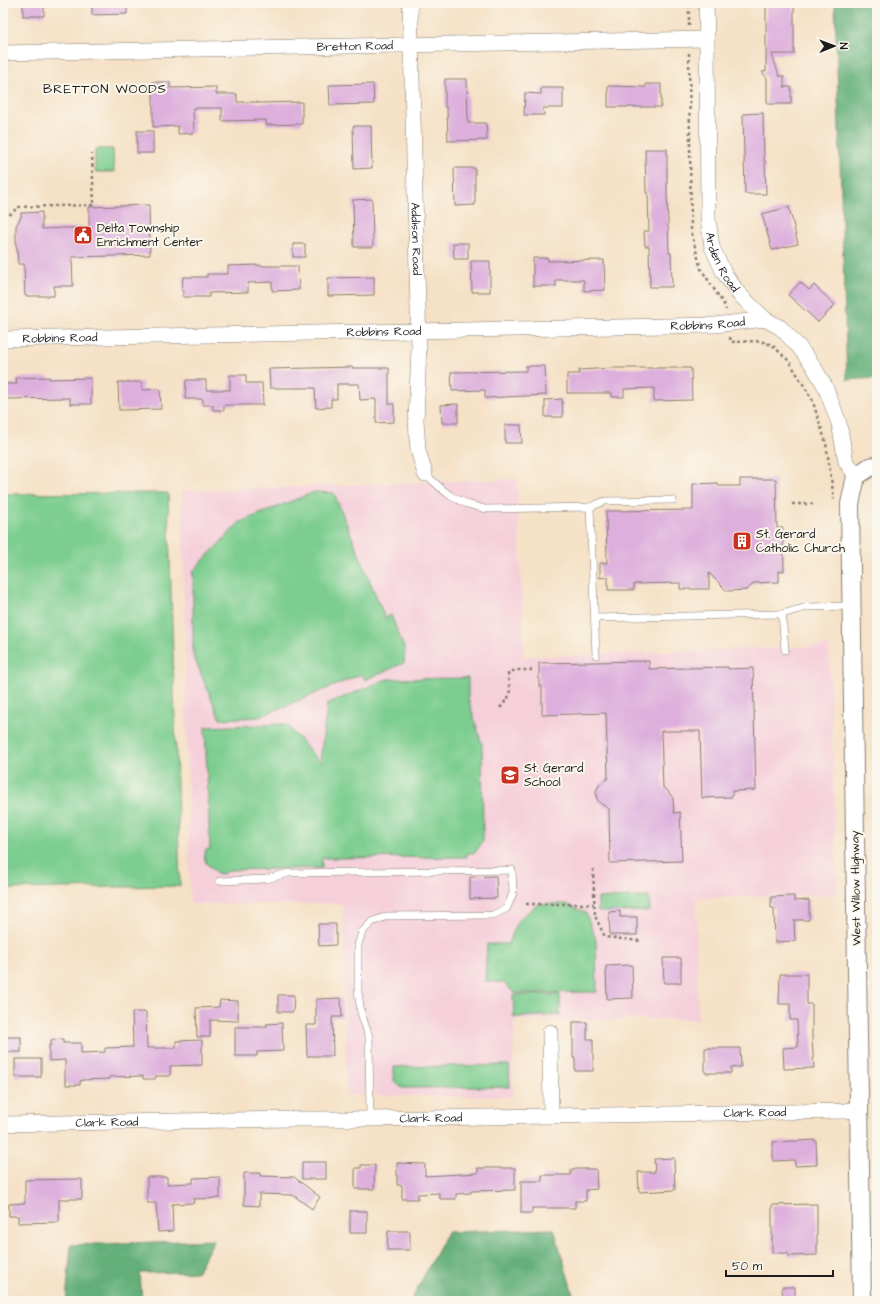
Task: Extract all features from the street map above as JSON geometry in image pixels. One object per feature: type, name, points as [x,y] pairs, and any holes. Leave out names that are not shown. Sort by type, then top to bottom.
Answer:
[{"type":"street","name":"Addison Road","points":[[410,3],[419,348],[416,420],[418,450],[425,474]]},
{"type":"street","name":"Arden Road","points":[[706,3],[708,220],[712,247],[724,273],[739,294],[765,319],[781,328],[799,347],[812,364],[825,386],[839,423],[846,462],[856,476]]},
{"type":"street","name":"Bretton Road","points":[[3,53],[707,39]]},
{"type":"street","name":"Robbins Road","points":[[3,339],[728,324],[765,319]]},
{"type":"street","points":[[856,476],[870,467],[877,466]]},
{"type":"street","name":"West Willow Highway","points":[[856,476],[850,504],[862,1301]]},
{"type":"street","points":[[550,1032],[551,1116]]},
{"type":"street","name":"Clark Road","points":[[3,1124],[844,1111],[858,1109]]},
{"type":"lane","points":[[425,474],[451,496],[467,504],[486,509],[590,507],[605,501],[673,500]]},
{"type":"lane","points":[[590,507],[596,655]]},
{"type":"lane","points":[[595,618],[782,614],[807,608],[852,606]]},
{"type":"lane","points":[[782,614],[785,650]]},
{"type":"lane","points":[[220,880],[266,879],[289,873],[512,870],[513,893],[507,908],[493,915],[387,916],[372,922],[362,932],[358,945],[358,992],[361,1013],[369,1037],[370,1119]]},
{"type":"path","points":[[690,3],[691,232],[701,269],[725,306],[731,342],[760,341],[772,345],[789,361],[812,399],[826,442],[835,502]]},
{"type":"path","points":[[3,214],[10,214],[18,207],[94,205],[92,154]]},
{"type":"path","points":[[792,504],[814,504]]},
{"type":"path","points":[[500,708],[510,695],[508,674],[515,670],[532,670]]},
{"type":"path","points":[[593,869],[595,916],[605,937],[640,941]]},
{"type":"path","points":[[526,904],[594,904]]},
{"type":"shaded area","name":"St. Gerard School","points":[[517,479],[524,657],[829,646],[837,894],[696,898],[698,1019],[514,1020],[513,1097],[346,1095],[343,904],[190,904],[182,491]]},
{"type":"green space","points":[[835,3],[877,3],[877,378],[847,380]]},
{"type":"green space","points":[[95,149],[113,149],[114,172],[95,172]]},
{"type":"green space","points":[[314,492],[334,493],[385,618],[391,615],[405,650],[404,663],[365,680],[362,674],[259,717],[220,719],[193,655],[193,571],[240,522]]},
{"type":"green space","points":[[168,493],[180,886],[3,889],[3,494]]},
{"type":"green space","points":[[468,678],[468,698],[482,745],[483,841],[475,853],[467,853],[467,857],[322,858],[322,868],[231,870],[222,874],[217,873],[206,863],[204,856],[206,850],[210,849],[205,727],[286,724],[320,762],[327,704],[387,679]]},
{"type":"green space","points":[[649,897],[650,911],[598,912],[598,898]]},
{"type":"green space","points":[[538,904],[566,904],[586,913],[596,940],[597,992],[514,993],[504,983],[485,981],[487,944],[508,944],[518,920]]},
{"type":"green space","points":[[560,994],[560,1015],[514,1017],[513,995]]},
{"type":"green space","points":[[509,1065],[510,1087],[402,1088],[394,1081],[394,1067]]},
{"type":"green space","points":[[554,1229],[575,1301],[411,1301],[447,1232]]},
{"type":"green space","points":[[214,1240],[197,1272],[140,1273],[142,1301],[66,1301],[71,1245]]},
{"type":"building","points":[[23,3],[44,3],[44,16],[23,16]]},
{"type":"building","points":[[92,3],[127,3],[127,14],[92,15]]},
{"type":"building","points":[[766,3],[794,3],[794,54],[772,54],[779,76],[784,76],[784,87],[791,87],[791,104],[767,104],[767,78],[762,72],[766,71]]},
{"type":"building","points":[[445,79],[467,79],[468,123],[486,123],[487,140],[448,141],[447,108],[445,108]]},
{"type":"building","points":[[153,82],[170,82],[170,88],[216,87],[216,94],[237,94],[237,102],[302,102],[302,124],[266,125],[266,120],[222,121],[222,108],[193,108],[194,133],[178,134],[178,126],[153,127]]},
{"type":"building","points":[[373,84],[374,104],[330,105],[329,85]]},
{"type":"building","points":[[646,84],[661,84],[661,107],[608,107],[608,86],[646,87]]},
{"type":"building","points":[[541,88],[563,88],[563,108],[543,108],[544,115],[524,115],[525,93],[541,94]]},
{"type":"building","points":[[763,113],[766,194],[745,194],[743,114]]},
{"type":"building","points":[[353,126],[371,126],[372,168],[354,169]]},
{"type":"building","points":[[137,131],[153,131],[153,153],[137,153]]},
{"type":"building","points":[[645,149],[667,149],[669,253],[671,253],[672,287],[650,287],[649,246],[645,246],[644,231],[649,231]]},
{"type":"building","points":[[454,168],[475,168],[475,205],[455,206]]},
{"type":"building","points":[[372,199],[373,247],[354,247],[353,200]]},
{"type":"building","name":"Delta Township Enrichment Center","points":[[149,205],[150,255],[72,257],[73,286],[54,286],[54,296],[25,296],[24,264],[18,264],[16,247],[16,226],[21,217],[21,213],[42,212],[42,229],[89,227],[89,207]]},
{"type":"building","points":[[789,207],[798,244],[772,250],[762,214]]},
{"type":"building","points":[[453,243],[468,243],[468,259],[454,259]]},
{"type":"building","points":[[293,244],[305,244],[305,257],[293,257]]},
{"type":"building","points":[[533,258],[548,258],[548,261],[604,260],[605,290],[584,291],[584,280],[556,280],[556,286],[533,286]]},
{"type":"building","points":[[471,261],[490,261],[490,292],[472,292]]},
{"type":"building","points":[[228,266],[298,266],[299,290],[272,291],[272,282],[248,283],[248,292],[209,293],[209,297],[183,297],[183,277],[207,277],[207,274],[228,274]]},
{"type":"building","points":[[374,277],[374,295],[328,296],[328,278]]},
{"type":"building","points":[[800,282],[809,290],[814,285],[835,305],[818,322],[788,295]]},
{"type":"building","points":[[526,366],[545,366],[546,395],[485,398],[485,390],[452,391],[451,372],[526,371]]},
{"type":"building","points":[[352,367],[389,368],[389,404],[394,404],[394,422],[376,423],[376,399],[360,400],[359,384],[337,384],[337,399],[331,399],[331,407],[316,408],[315,388],[270,388],[269,369]]},
{"type":"building","points":[[612,368],[691,368],[692,400],[654,401],[654,388],[624,389],[624,397],[612,397],[612,393],[567,393],[567,374],[579,374],[579,370]]},
{"type":"building","points":[[230,375],[246,375],[246,383],[262,383],[263,405],[224,405],[224,410],[213,410],[213,405],[203,405],[203,399],[185,399],[186,380],[206,380],[206,390],[230,390]]},
{"type":"building","points":[[49,377],[49,379],[91,378],[91,404],[70,404],[70,398],[3,399],[3,384],[17,384],[16,378]]},
{"type":"building","points":[[118,382],[142,382],[142,390],[160,389],[161,409],[119,410]]},
{"type":"building","points":[[562,399],[563,417],[545,417],[545,400]]},
{"type":"building","points":[[458,404],[458,423],[442,423],[441,405]]},
{"type":"building","points":[[505,425],[521,425],[522,443],[505,443]]},
{"type":"building","name":"St. Gerard Catholic Church","points":[[740,479],[776,479],[777,528],[783,528],[784,571],[779,571],[779,582],[754,583],[747,590],[727,591],[709,573],[709,589],[680,589],[680,583],[634,584],[634,590],[608,590],[608,577],[600,578],[600,563],[607,563],[606,511],[693,510],[693,484],[718,483],[718,486],[740,486]]},
{"type":"building","points":[[649,661],[649,669],[728,667],[728,669],[753,668],[756,790],[732,791],[732,797],[702,798],[700,731],[661,731],[663,788],[667,790],[673,798],[674,813],[680,812],[682,861],[610,863],[609,809],[600,803],[596,794],[600,784],[608,778],[606,713],[542,715],[542,686],[539,686],[539,663]]},
{"type":"building","points":[[496,876],[497,898],[470,899],[470,877]]},
{"type":"building","points":[[794,896],[794,901],[809,900],[809,920],[794,920],[795,941],[775,942],[774,908],[771,908],[771,897]]},
{"type":"building","points":[[620,911],[620,917],[637,917],[637,935],[610,935],[609,912]]},
{"type":"building","points":[[318,924],[336,924],[336,945],[319,946]]},
{"type":"building","points":[[663,958],[681,958],[681,983],[664,983]]},
{"type":"building","points":[[632,965],[633,998],[607,999],[606,966]]},
{"type":"building","points":[[780,974],[807,974],[807,1004],[812,1004],[814,1068],[784,1069],[783,1048],[798,1047],[797,1020],[790,1020],[790,1004],[779,1004]]},
{"type":"building","points":[[278,995],[294,995],[293,1012],[278,1012]]},
{"type":"building","points":[[341,998],[342,1017],[332,1017],[333,1056],[307,1056],[306,1025],[316,1025],[316,999]]},
{"type":"building","points":[[220,1000],[238,1001],[238,1021],[210,1020],[210,1037],[197,1037],[196,1008],[219,1007]]},
{"type":"building","points":[[132,1012],[146,1012],[147,1048],[176,1048],[176,1041],[202,1040],[202,1065],[170,1066],[170,1076],[156,1076],[155,1079],[143,1079],[143,1076],[109,1077],[109,1079],[82,1080],[80,1081],[80,1085],[66,1085],[65,1060],[49,1061],[49,1045],[51,1045],[51,1040],[63,1039],[63,1043],[81,1043],[81,1053],[105,1052],[105,1048],[133,1047]]},
{"type":"building","points":[[573,1022],[587,1022],[587,1039],[593,1039],[593,1071],[575,1071],[575,1058],[573,1058]]},
{"type":"building","points":[[282,1023],[283,1051],[257,1052],[257,1056],[235,1056],[235,1027],[267,1027],[266,1024]]},
{"type":"building","points":[[4,1037],[21,1037],[21,1052],[4,1052]]},
{"type":"building","points":[[705,1048],[740,1048],[741,1067],[731,1067],[731,1073],[705,1073]]},
{"type":"building","points":[[15,1059],[41,1059],[41,1077],[15,1077]]},
{"type":"building","points":[[816,1140],[817,1165],[795,1166],[795,1160],[773,1161],[773,1142]]},
{"type":"building","points":[[674,1158],[675,1190],[639,1192],[638,1172],[655,1172],[654,1159]]},
{"type":"building","points":[[302,1162],[326,1162],[326,1179],[302,1179]]},
{"type":"building","points":[[397,1163],[425,1164],[425,1176],[478,1173],[478,1168],[515,1168],[515,1190],[471,1191],[471,1193],[456,1194],[456,1199],[440,1199],[439,1193],[418,1194],[418,1199],[402,1199],[402,1185],[397,1185]]},
{"type":"building","points":[[361,1165],[375,1165],[374,1189],[355,1189],[355,1168],[361,1168]]},
{"type":"building","points":[[571,1169],[596,1169],[597,1189],[586,1190],[586,1201],[575,1201],[575,1208],[532,1208],[532,1213],[521,1213],[521,1181],[542,1181],[542,1175],[571,1175]]},
{"type":"building","points":[[244,1173],[260,1173],[260,1176],[294,1177],[320,1197],[312,1209],[293,1195],[259,1194],[259,1206],[244,1205]]},
{"type":"building","points":[[147,1177],[167,1177],[167,1184],[193,1183],[193,1178],[220,1177],[220,1198],[193,1199],[194,1203],[172,1204],[173,1231],[158,1232],[156,1203],[147,1203]]},
{"type":"building","points":[[82,1179],[82,1199],[59,1199],[59,1222],[18,1223],[18,1216],[9,1216],[9,1204],[25,1203],[25,1180]]},
{"type":"building","points":[[817,1204],[817,1255],[788,1256],[788,1253],[772,1253],[772,1205]]},
{"type":"building","points":[[350,1211],[367,1211],[367,1233],[350,1233]]},
{"type":"building","points":[[388,1231],[410,1231],[410,1250],[387,1250]]},
{"type":"building","points":[[782,1287],[795,1287],[795,1301],[783,1301]]},
{"type":"place","name":"Delta Township Enrichment Center","points":[[83,235]]},
{"type":"place","name":"St. Gerard Catholic Church","points":[[742,541]]},
{"type":"place","name":"St. Gerard School","points":[[510,775]]},
{"type":"district","name":"BRETTON WOODS","points":[[105,89]]}]
